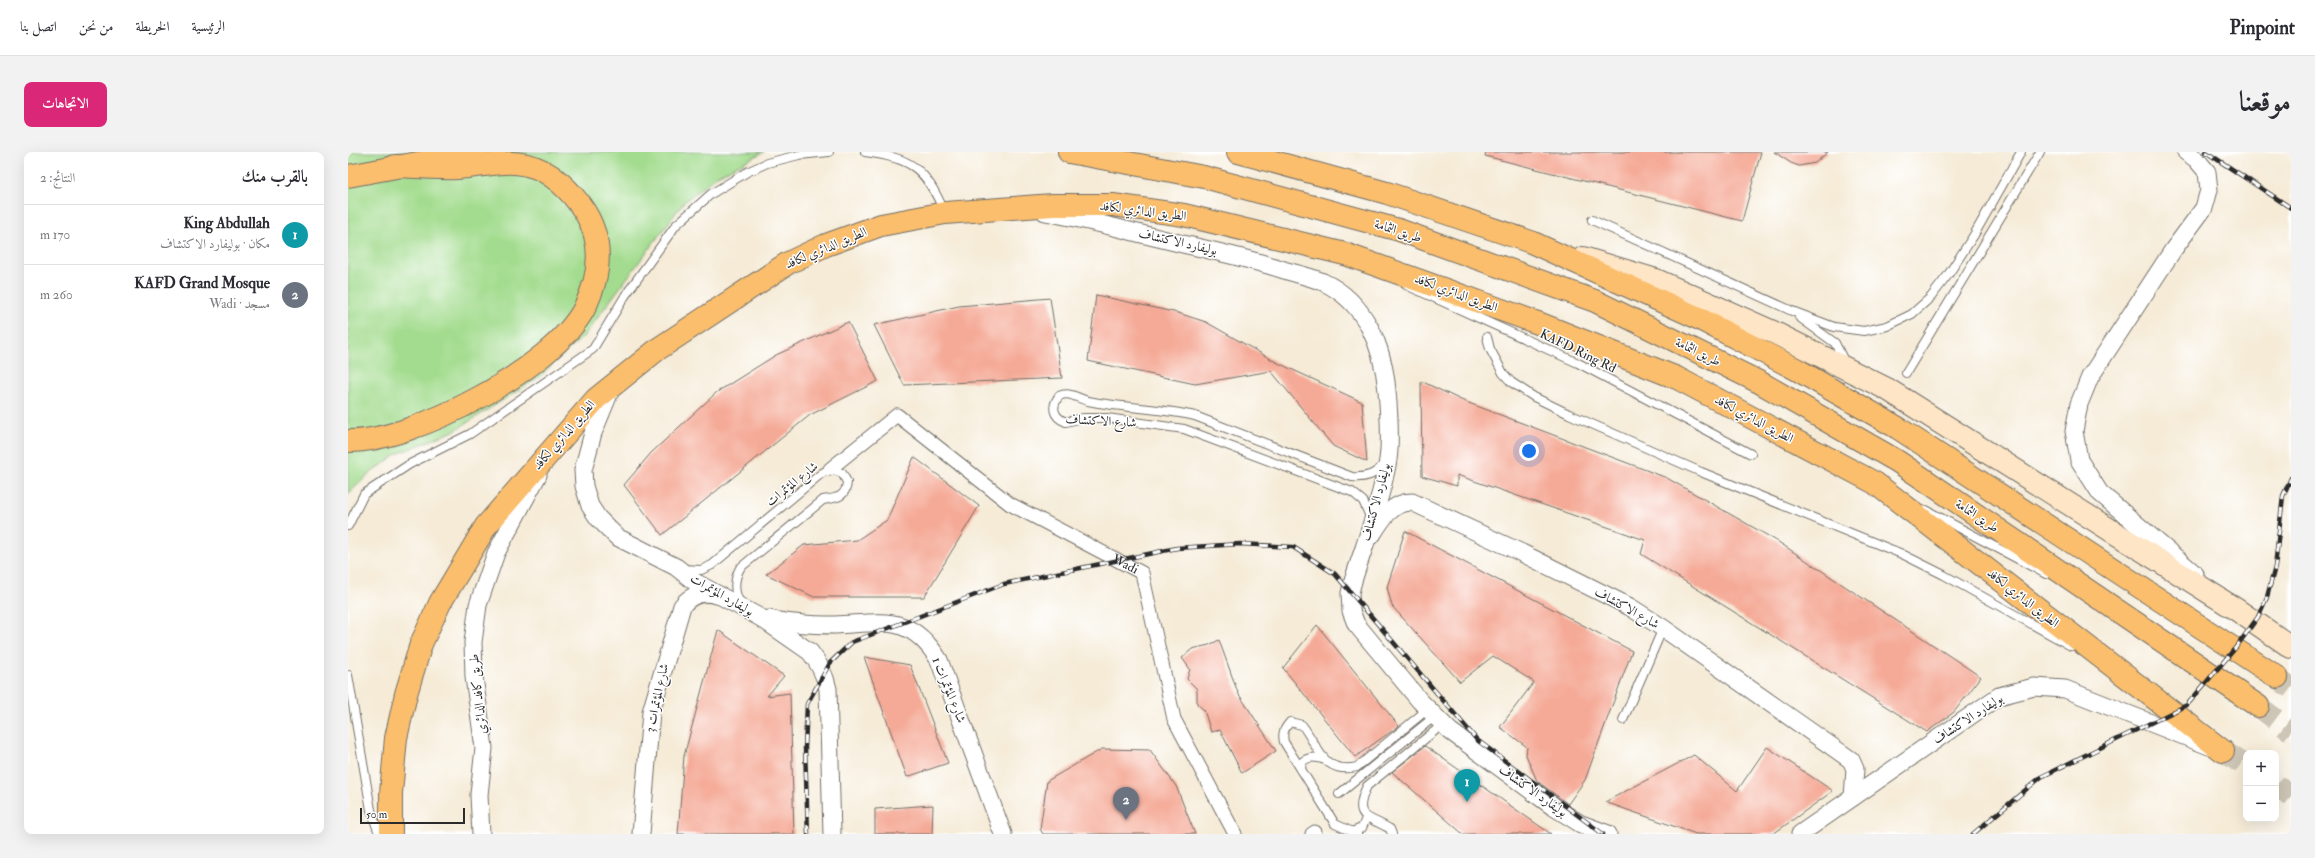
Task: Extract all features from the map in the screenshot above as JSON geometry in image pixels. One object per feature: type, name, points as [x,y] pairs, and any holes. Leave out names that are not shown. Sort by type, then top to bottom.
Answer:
[{"type":"main road","points":[[348,176],[395,166],[477,152]]},
{"type":"main road","name":"طريق الثمامة","points":[[1069,152],[1204,177],[1399,230],[1595,301],[1760,384],[1897,461],[2258,706]]},
{"type":"main road","points":[[1238,152],[1387,193],[1531,242],[1656,280],[1773,332],[1893,394],[2237,610],[2291,647]]},
{"type":"main road","points":[[348,440],[378,437],[432,421],[496,386],[526,367],[560,339],[583,310],[598,274],[599,250],[590,221],[567,190],[548,175],[528,165],[494,163],[459,168],[395,166]]},
{"type":"main road","name":"الطريق الدائري لكافد","points":[[391,834],[391,793],[396,738],[406,694],[421,644],[440,602],[486,526],[596,399],[658,349],[788,263],[826,245],[881,225],[945,213],[1023,208],[1113,205],[1184,215],[1345,254],[1538,323],[1677,378],[1875,484],[2223,752]]},
{"type":"main road","points":[[1531,242],[1694,316],[1796,369],[1898,428],[2278,677]]},
{"type":"street","points":[[2186,152],[2196,159],[2207,172],[2208,190],[2204,208],[2173,250],[2090,377],[2079,404],[2074,431],[2079,460],[2100,493],[2237,610]]},
{"type":"street","name":"بوليفارد الاكتشاف","points":[[1023,208],[1100,222],[1140,234],[1247,258],[1323,282],[1339,292],[1369,325],[1380,346],[1388,400],[1388,459],[1382,489],[1352,581],[1350,593],[1351,611],[1356,624],[1368,640],[1435,717],[1469,747],[1552,806],[1579,829],[1604,833]]},
{"type":"street","name":"بوليفارد المؤتمرات","points":[[614,383],[608,402],[593,433],[583,470],[584,486],[590,506],[603,525],[617,537],[676,567],[695,582],[761,618],[810,652],[826,678],[832,834]]},
{"type":"street","name":"Wadi","points":[[830,469],[897,415],[1010,504],[1142,573],[1174,719],[1235,834]]},
{"type":"street","name":"طريق كافد الدائري","points":[[481,834],[479,795],[484,748],[474,678],[473,642],[478,605],[496,553],[551,450]]},
{"type":"street","name":"شارع الاكتشاف","points":[[1364,548],[1380,522],[1391,509],[1401,503],[1412,502],[1528,556],[1630,608],[1663,628],[1851,760],[1855,769],[1853,797]]},
{"type":"street","name":"شارع المؤتمرات 3","points":[[641,834],[651,712],[682,606],[693,596],[710,593],[719,596]]},
{"type":"street","name":"شارع المؤتمرات 1","points":[[761,618],[800,625],[894,623],[912,630],[921,636],[929,644],[939,660],[1004,834]]},
{"type":"street","name":"بوليفارد الاكتشاف","points":[[1800,834],[1999,696],[2034,687],[2065,689],[2078,693],[2136,719],[2223,752]]},
{"type":"lane","points":[[348,526],[364,494],[410,464],[470,434],[594,349],[626,296],[676,225],[711,194],[746,172],[767,163],[799,155],[829,152]]},
{"type":"lane","points":[[865,152],[892,155],[924,173],[934,187],[945,213]]},
{"type":"lane","points":[[1592,220],[1792,311],[1834,327],[1864,331],[1887,326],[1912,314],[1931,297],[1948,275],[2021,152]]},
{"type":"lane","points":[[1906,374],[2040,152]]},
{"type":"lane","name":"KAFD Ring Rd","points":[[1396,272],[1401,281],[1410,289],[1578,363],[1751,454]]},
{"type":"lane","points":[[1792,311],[1835,343],[1849,371]]},
{"type":"lane","name":"الطريق الدائري لكافد","points":[[1487,337],[1490,349],[1503,373],[1511,382],[1534,396],[1569,414],[1701,472],[1921,563],[2121,674]]},
{"type":"lane","name":"شارع الاكتشاف","points":[[1371,521],[1363,501],[1352,492],[1258,456],[1184,429],[1161,424],[1107,418],[1082,418],[1066,422],[1056,416],[1054,410],[1055,401],[1058,396],[1073,394],[1091,401],[1195,416],[1352,477],[1362,478],[1373,474],[1388,459]]},
{"type":"lane","name":"شارع المؤتمرات","points":[[676,567],[695,570],[712,565],[822,473],[830,469],[837,470],[846,478],[847,488],[844,494],[839,498],[823,500],[740,568],[736,575],[736,587],[737,598],[743,608]]},
{"type":"lane","points":[[1875,484],[2125,616]]},
{"type":"lane","points":[[1623,720],[1663,628]]},
{"type":"lane","points":[[348,675],[371,810],[378,834]]},
{"type":"lane","points":[[1366,818],[1362,828],[1354,833],[1335,824],[1284,742],[1282,734],[1290,722],[1302,725],[1317,751],[1326,760],[1339,768],[1347,769],[1356,767],[1435,717]]},
{"type":"lane","points":[[1339,794],[1435,717]]},
{"type":"lane","points":[[1392,834],[1385,826],[1366,818],[1362,813],[1362,803],[1367,786],[1435,717]]},
{"type":"lane","points":[[1301,769],[1302,762],[1306,758],[1316,757],[1326,760]]},
{"type":"green space","points":[[348,152],[764,152],[718,175],[684,202],[583,337],[538,378],[454,431],[397,454],[368,475],[348,494]]},
{"type":"building","points":[[1486,152],[1761,152],[1742,221],[1485,156]]},
{"type":"building","points":[[1774,152],[1828,152],[1815,163],[1799,166],[1791,163]]},
{"type":"building","points":[[1096,295],[1178,313],[1206,322],[1276,362],[1362,402],[1367,462],[1333,446],[1271,371],[1195,384],[1088,361]]},
{"type":"building","points":[[1050,298],[1062,378],[904,385],[874,325],[959,306]]},
{"type":"building","points":[[848,322],[878,381],[810,415],[662,535],[624,485],[651,453],[717,392],[776,355]]},
{"type":"building","points":[[1421,381],[1461,400],[1667,478],[1777,541],[1981,677],[1954,712],[1927,732],[1641,554],[1645,540],[1457,475],[1457,486],[1422,476]]},
{"type":"building","points":[[914,457],[979,506],[924,597],[814,597],[766,574],[804,545],[857,540],[887,520]]},
{"type":"building","points":[[1405,531],[1632,651],[1585,780],[1568,804],[1537,781],[1526,755],[1527,747],[1500,727],[1534,682],[1493,656],[1460,682],[1392,606],[1387,587]]},
{"type":"building","points":[[1317,625],[1399,726],[1355,757],[1283,668]]},
{"type":"building","points":[[718,630],[784,676],[767,696],[790,693],[794,834],[678,834],[684,756]]},
{"type":"building","points":[[1219,640],[1238,693],[1276,751],[1242,773],[1220,730],[1211,732],[1204,710],[1197,704],[1197,689],[1187,679],[1190,669],[1182,658],[1192,649],[1209,645]]},
{"type":"building","points":[[864,657],[910,665],[948,763],[907,777]]},
{"type":"building","points":[[1425,746],[1551,834],[1463,834],[1392,772]]},
{"type":"building","points":[[1767,747],[1833,791],[1773,834],[1696,834],[1605,802],[1694,755],[1737,791]]},
{"type":"building","points":[[1102,749],[1150,750],[1176,786],[1195,834],[1043,834],[1040,829],[1047,781]]},
{"type":"building","points":[[933,805],[932,834],[875,834],[875,809]]},
{"type":"tunnel","points":[[2277,677],[2291,688]]},
{"type":"tunnel","points":[[2258,706],[2291,731]]},
{"type":"tunnel","points":[[2223,751],[2243,764]]},
{"type":"tunnel","points":[[2279,788],[2291,796]]},
{"type":"railway","points":[[2206,152],[2291,208]]},
{"type":"railway","points":[[1973,834],[2041,777],[2187,705],[2237,646],[2258,617],[2267,597],[2275,567],[2283,496],[2291,478]]},
{"type":"railway","points":[[808,834],[805,748],[807,704],[830,663],[852,642],[1004,584],[1177,548],[1240,544],[1293,547],[1335,574],[1477,740],[1603,834]]},
{"type":"place","name":"King Abdullah","points":[[1467,802]]},
{"type":"place","name":"KAFD Grand Mosque","points":[[1126,820]]}]
